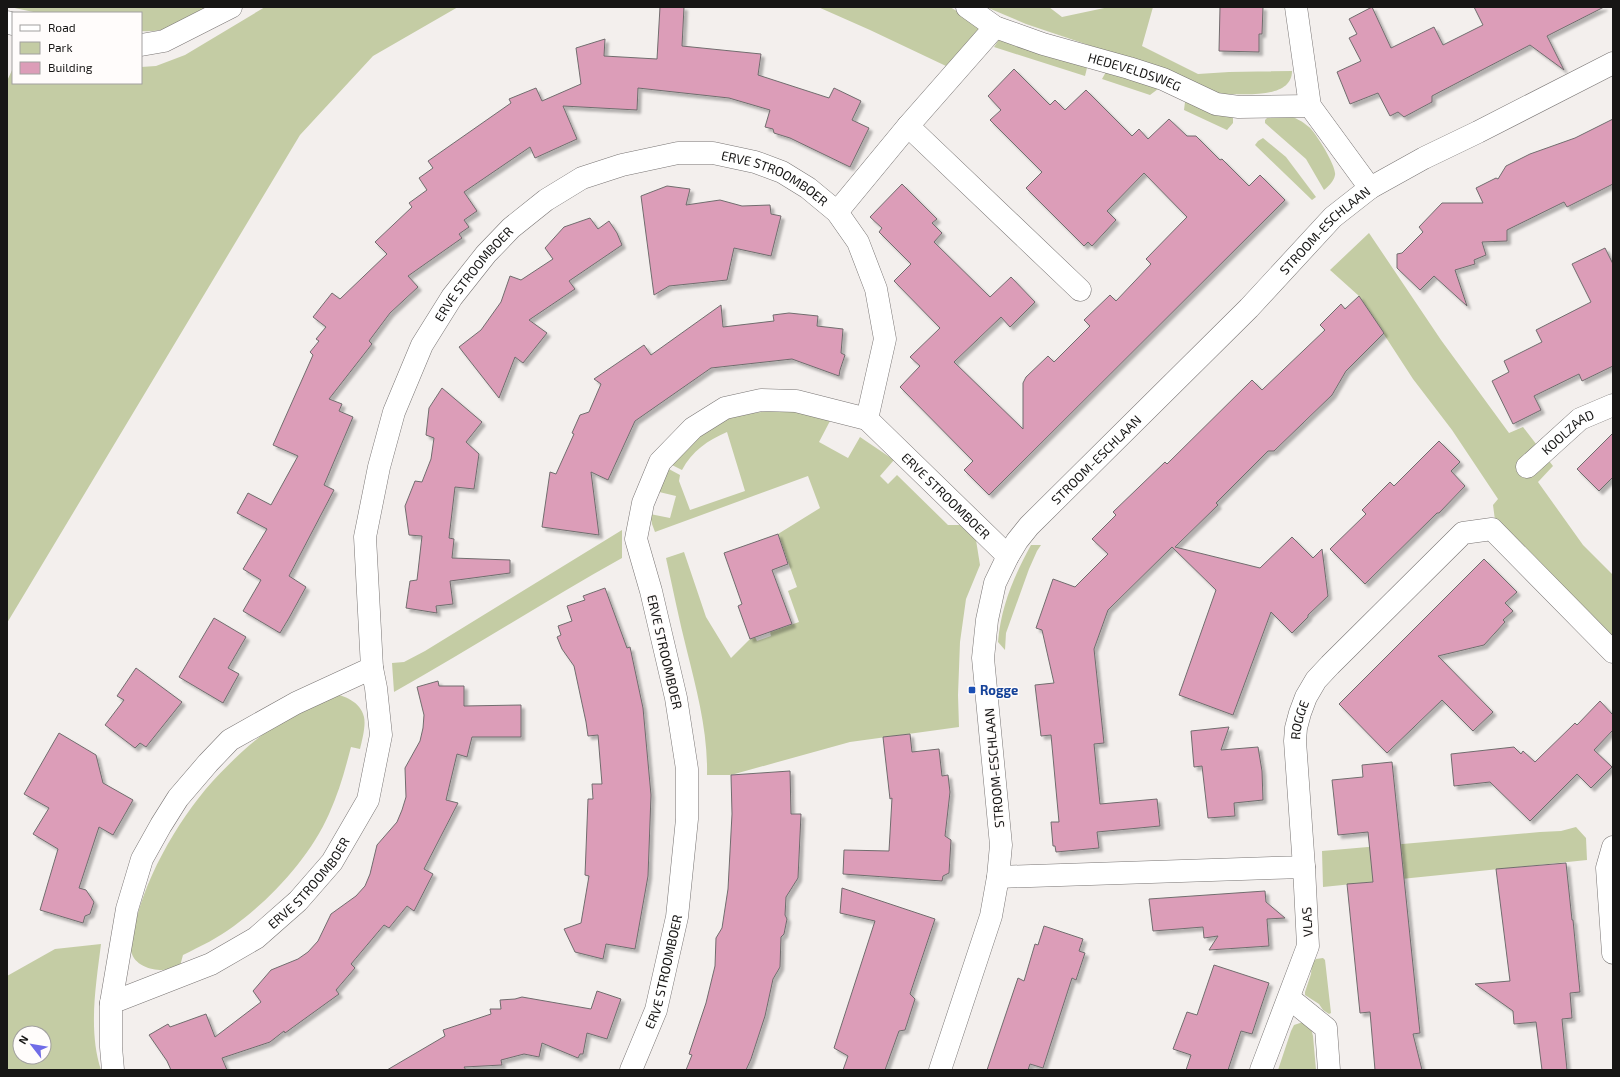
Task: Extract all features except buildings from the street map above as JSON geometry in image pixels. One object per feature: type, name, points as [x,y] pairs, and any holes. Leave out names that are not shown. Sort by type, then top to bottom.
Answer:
[{"type":"street","points":[[142,45],[164,41],[231,7]]},
{"type":"street","name":"HEDEVELDSWEG","points":[[967,7],[995,27],[1044,44],[1162,79],[1216,104],[1239,107],[1310,106]]},
{"type":"street","points":[[1296,7],[1310,106],[1370,188]]},
{"type":"street","name":"ERVE STROOMBOER","points":[[837,212],[908,126],[995,27]]},
{"type":"street","name":"STROOM-ESCHLAAN","points":[[940,1070],[991,916],[998,877],[1001,845],[983,658],[987,620],[995,583],[1008,556],[1029,526],[1249,308],[1333,217],[1370,188],[1424,158],[1613,63]]},
{"type":"street","points":[[908,126],[1080,290]]},
{"type":"street","name":"ERVE STROOMBOER","points":[[111,1003],[211,964],[256,938],[298,901],[332,862],[368,800],[381,735],[376,688],[372,668],[369,578],[365,536],[379,467],[394,412],[422,345],[452,297],[486,254],[512,228],[546,200],[582,178],[622,166],[678,153],[713,153],[755,162],[789,176],[808,188],[837,212],[858,242],[876,289],[885,339],[867,419]]},
{"type":"street","name":"ERVE STROOMBOER","points":[[631,1070],[656,1010],[676,917],[687,819],[687,769],[676,698],[651,591],[636,539],[643,503],[660,462],[693,428],[725,408],[761,400],[796,401],[867,419],[1008,556]]},
{"type":"street","name":"KOOLZAAD","points":[[1526,467],[1580,420],[1613,405]]},
{"type":"street","name":"ROGGE","points":[[1304,867],[1295,741],[1300,712],[1306,697],[1316,680],[1330,665],[1463,533],[1492,529],[1613,652]]},
{"type":"street","points":[[113,1070],[111,1047],[111,1003],[128,909],[142,859],[160,825],[178,798],[230,740],[296,703],[372,668]]},
{"type":"street","points":[[1613,847],[1607,868],[1613,953]]},
{"type":"street","points":[[998,877],[1304,867]]},
{"type":"street","name":"VLAS","points":[[1260,1070],[1308,946],[1304,867]]},
{"type":"street","points":[[1289,998],[1326,1028],[1329,1070]]},
{"type":"green space","points":[[10,7],[211,7],[178,25],[151,31],[142,31],[142,12],[33,12]]},
{"type":"green space","points":[[265,7],[458,7],[373,56],[300,135],[7,623],[7,81],[12,70],[12,84],[142,84],[142,67],[156,66],[185,55]]},
{"type":"green space","points":[[818,7],[950,7],[984,27],[946,66]]},
{"type":"green space","points":[[986,7],[1049,7],[1062,17],[1109,7],[1153,7],[1142,46],[1198,74],[1292,71],[1290,81],[1283,87],[1274,91],[1251,94],[1219,94],[1133,60],[1026,24]]},
{"type":"green space","points":[[1000,38],[1088,64],[1085,76],[994,47]]},
{"type":"green space","points":[[1107,70],[1162,86],[1150,95],[1102,79]]},
{"type":"green space","points":[[1199,101],[1233,116],[1233,123],[1227,130],[1184,110],[1185,102]]},
{"type":"green space","points":[[1287,115],[1304,123],[1312,130],[1333,165],[1335,171],[1334,179],[1324,190],[1306,159],[1265,123],[1265,120],[1268,117]]},
{"type":"green space","points":[[1263,138],[1286,157],[1316,197],[1312,200],[1255,145]]},
{"type":"green space","points":[[1369,233],[1441,340],[1509,433],[1523,427],[1553,466],[1538,482],[1583,545],[1613,575],[1613,640],[1495,520],[1493,505],[1498,499],[1452,430],[1413,379],[1359,296],[1330,270]]},
{"type":"green space","points":[[777,411],[798,412],[830,421],[819,442],[848,458],[860,437],[894,460],[880,476],[888,484],[897,475],[948,525],[961,525],[976,540],[980,565],[966,599],[960,642],[958,695],[959,727],[850,742],[731,775],[707,775],[706,744],[701,712],[666,558],[684,552],[706,617],[731,658],[750,639],[755,637],[757,641],[771,636],[770,632],[799,622],[788,591],[797,587],[778,534],[820,508],[808,476],[655,532],[650,514],[670,518],[676,496],[655,491],[667,468],[680,475],[679,481],[690,510],[745,491],[727,432],[701,447],[686,463],[682,470],[670,464],[699,436],[717,423],[742,415]]},
{"type":"green space","points":[[622,530],[622,558],[394,692],[392,663],[404,662],[425,651]]},
{"type":"green space","points":[[1031,545],[1041,545],[1029,569],[1006,633],[1005,650],[998,642],[1002,616],[1009,592]]},
{"type":"green space","points":[[330,693],[341,695],[356,703],[364,717],[364,729],[360,749],[351,747],[342,781],[333,806],[311,846],[288,876],[262,903],[228,930],[209,942],[183,955],[180,966],[167,970],[157,970],[143,966],[135,960],[131,949],[137,916],[152,875],[162,854],[186,815],[212,782],[254,742],[286,718]]},
{"type":"green space","points":[[1576,827],[1586,838],[1587,860],[1323,887],[1322,851],[1561,831]]},
{"type":"green space","points":[[101,944],[95,991],[94,1023],[97,1055],[101,1070],[7,1070],[7,976],[55,949]]},
{"type":"green space","points":[[1323,958],[1325,960],[1331,1013],[1329,1014],[1323,1010],[1319,1004],[1305,995],[1311,974],[1312,963],[1316,959]]},
{"type":"green space","points":[[1303,1022],[1311,1028],[1316,1070],[1278,1070],[1294,1025]]},
{"type":"place","name":"Rogge","points":[[972,690]]}]
